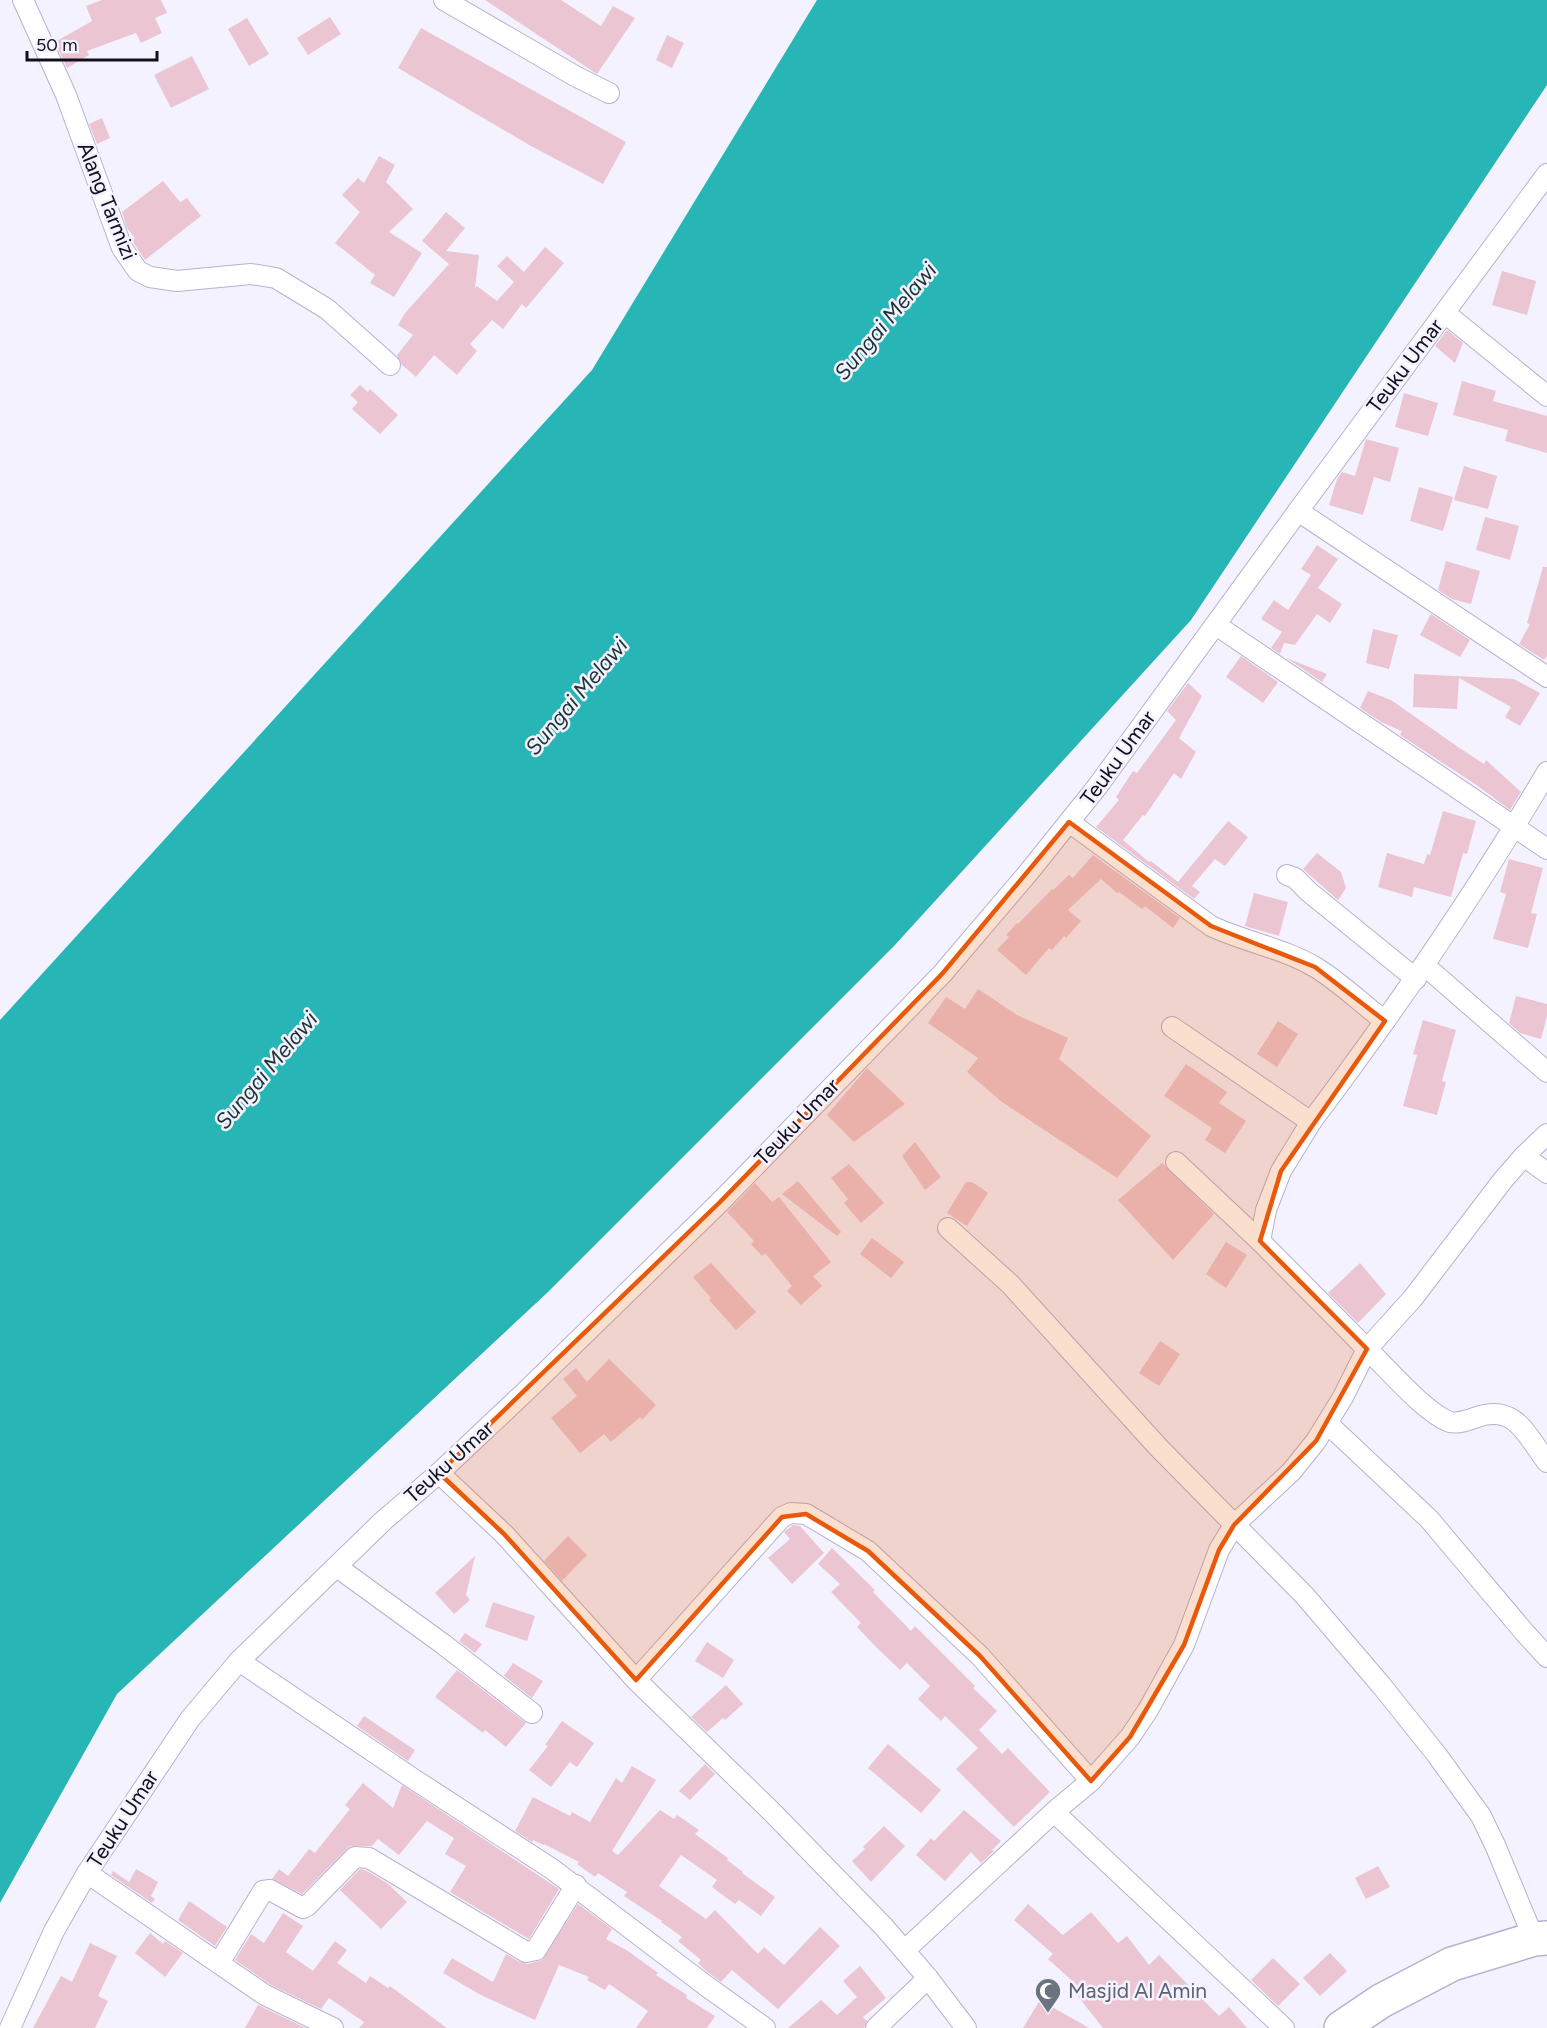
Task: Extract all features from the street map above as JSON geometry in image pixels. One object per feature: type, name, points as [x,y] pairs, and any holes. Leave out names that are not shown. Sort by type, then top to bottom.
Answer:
[{"type":"highway","points":[[1341,2028],[1381,2001],[1452,1964],[1543,1943]]},
{"type":"highway","points":[[1368,2028],[1393,2011],[1449,1982],[1499,1964],[1543,1943]]},
{"type":"street","name":"Alang Tarmizi","points":[[23,0],[66,94],[122,248],[138,271],[150,277],[177,281],[251,274],[276,278],[327,309],[390,365]]},
{"type":"street","points":[[444,0],[575,76],[609,93]]},
{"type":"street","name":"Teuku Umar","points":[[10,2028],[54,1931],[87,1873],[190,1719],[239,1662],[383,1521],[439,1473],[720,1202],[942,974],[1097,787],[1547,174]]},
{"type":"street","points":[[1445,313],[1547,396]]},
{"type":"street","points":[[1298,511],[1547,677]]},
{"type":"street","points":[[1216,625],[1547,849]]},
{"type":"street","points":[[1260,1240],[1266,1210],[1281,1171],[1311,1122],[1420,972],[1514,828],[1547,772]]},
{"type":"street","points":[[1069,822],[1211,926],[1233,937],[1281,952],[1315,967],[1385,1021]]},
{"type":"street","points":[[1287,875],[1295,878],[1309,892],[1420,972],[1547,1072]]},
{"type":"street","points":[[1172,1027],[1311,1122]]},
{"type":"street","points":[[905,1950],[1054,1812],[1091,1781],[1130,1737],[1148,1710],[1184,1645],[1219,1550],[1234,1525],[1291,1472],[1328,1423],[1367,1349],[1413,1298],[1503,1180],[1547,1134]]},
{"type":"street","points":[[1524,1156],[1547,1173]]},
{"type":"street","points":[[1176,1162],[1260,1240],[1426,1407],[1453,1423],[1490,1413],[1502,1413],[1513,1419],[1547,1462]]},
{"type":"street","points":[[948,1228],[1010,1284],[1159,1448],[1305,1596],[1381,1685],[1454,1777],[1480,1816],[1543,1943]]},
{"type":"street","points":[[1328,1423],[1430,1519],[1547,1657]]},
{"type":"street","points":[[439,1473],[504,1534],[636,1680],[771,1811],[905,1950],[966,2028]]},
{"type":"street","points":[[636,1680],[782,1517],[791,1513],[806,1514],[868,1551],[980,1656],[1091,1781]]},
{"type":"street","points":[[337,1567],[443,1644],[532,1713]]},
{"type":"street","points":[[239,1662],[576,1885],[705,1985],[765,2028]]},
{"type":"street","points":[[1054,1812],[1284,2028]]},
{"type":"street","points":[[219,1963],[263,1891],[270,1890],[303,1908],[355,1857],[369,1858],[526,1952],[537,1950],[576,1885]]},
{"type":"street","points":[[87,1873],[265,1995],[333,2028]]},
{"type":"street","points":[[876,2028],[928,1978]]},
{"type":"highlighted area","points":[[1069,822],[1211,926],[1315,967],[1385,1021],[1281,1171],[1260,1241],[1367,1349],[1316,1441],[1234,1525],[1219,1550],[1184,1645],[1130,1737],[1091,1781],[980,1656],[868,1551],[806,1514],[782,1517],[636,1680],[504,1534],[439,1473],[720,1202],[942,974]]},
{"type":"water","name":"Sungai Melawi","points":[[817,0],[1547,0],[1547,85],[1191,620],[894,946],[548,1292],[117,1694],[0,1903],[0,1020],[592,370]]},
{"type":"building","points":[[102,0],[161,0],[167,13],[155,18],[162,33],[141,43],[136,33],[87,51],[89,55],[67,68],[55,42],[92,21],[86,6]]},
{"type":"building","points":[[485,0],[561,0],[601,26],[613,6],[635,18],[597,74]]},
{"type":"building","points":[[330,17],[341,34],[308,55],[297,38]]},
{"type":"building","points":[[247,18],[269,54],[249,66],[228,29]]},
{"type":"building","points":[[421,28],[626,142],[603,184],[531,146],[398,68]]},
{"type":"building","points":[[667,35],[684,43],[672,68],[656,60]]},
{"type":"building","points":[[192,56],[209,89],[171,108],[154,75]]},
{"type":"building","points":[[102,118],[110,138],[97,144],[89,124]]},
{"type":"building","points":[[379,156],[395,165],[386,182],[413,209],[389,232],[422,253],[394,297],[370,283],[375,275],[335,243],[360,212],[342,195],[358,178],[364,183]]},
{"type":"building","points":[[163,181],[180,202],[187,198],[201,216],[145,260],[132,240],[135,238],[127,228],[122,212]]},
{"type":"building","points":[[446,212],[465,228],[446,251],[479,255],[475,288],[477,286],[497,301],[514,282],[497,266],[507,256],[524,272],[545,247],[564,263],[526,308],[522,304],[503,329],[492,320],[470,344],[477,351],[457,375],[434,355],[416,377],[402,365],[397,355],[413,335],[398,325],[405,313],[449,264],[422,241]]},
{"type":"building","points":[[1502,271],[1536,281],[1527,315],[1492,305]]},
{"type":"building","points":[[1447,330],[1463,343],[1455,363],[1435,346]]},
{"type":"building","points":[[1462,381],[1496,391],[1493,401],[1547,416],[1547,453],[1505,441],[1508,430],[1453,415]]},
{"type":"building","points":[[360,385],[368,392],[370,389],[398,415],[380,434],[352,409],[358,402],[350,395]]},
{"type":"building","points":[[1404,393],[1438,403],[1428,436],[1395,427]]},
{"type":"building","points":[[1366,439],[1399,448],[1390,482],[1374,477],[1363,515],[1329,505],[1337,479],[1342,472],[1355,476]]},
{"type":"building","points":[[1464,466],[1497,476],[1488,509],[1454,500]]},
{"type":"building","points":[[1419,487],[1453,497],[1443,531],[1410,521]]},
{"type":"building","points":[[1485,517],[1519,526],[1510,560],[1476,550]]},
{"type":"building","points":[[1317,545],[1338,559],[1318,588],[1342,604],[1330,623],[1317,614],[1295,645],[1284,643],[1280,654],[1271,648],[1282,632],[1261,619],[1274,600],[1288,610],[1311,575],[1301,569]]},
{"type":"building","points":[[1446,561],[1480,571],[1471,604],[1452,599],[1438,590]]},
{"type":"building","points":[[1543,567],[1547,567],[1547,656],[1544,660],[1519,644],[1530,624],[1527,623]]},
{"type":"building","points":[[1431,614],[1470,640],[1460,657],[1420,635]]},
{"type":"building","points":[[1373,629],[1398,635],[1389,669],[1366,663]]},
{"type":"building","points":[[1241,656],[1278,682],[1263,703],[1226,677]]},
{"type":"building","points":[[1285,657],[1289,659],[1327,674],[1322,682]]},
{"type":"building","points":[[1414,674],[1514,679],[1540,693],[1520,726],[1505,717],[1511,707],[1459,678],[1457,709],[1413,707]]},
{"type":"building","points":[[1188,683],[1202,696],[1179,738],[1196,752],[1181,779],[1174,773],[1145,816],[1143,815],[1123,840],[1178,882],[1228,821],[1248,837],[1225,866],[1215,859],[1192,886],[1200,892],[1194,899],[1096,827],[1119,800],[1116,797],[1133,771],[1137,773],[1176,720],[1167,711]]},
{"type":"building","points":[[1368,691],[1391,700],[1484,764],[1486,760],[1521,792],[1510,810],[1478,786],[1400,735],[1402,731],[1381,722],[1360,708]]},
{"type":"building","points":[[1443,811],[1476,821],[1467,854],[1463,853],[1451,897],[1414,887],[1412,897],[1378,887],[1387,853],[1424,864],[1427,854],[1430,855]]},
{"type":"building","points":[[1317,853],[1341,872],[1346,888],[1338,900],[1303,869]]},
{"type":"building","points":[[1093,855],[1180,918],[1173,928],[1145,906],[1142,909],[1119,892],[1117,893],[1101,879],[1068,910],[1081,921],[1052,950],[1049,948],[1026,975],[997,950],[1009,937],[1006,935],[1017,923],[1069,875],[1073,878]]},
{"type":"building","points":[[1509,859],[1543,868],[1531,913],[1537,914],[1528,948],[1493,939],[1506,894],[1500,892]]},
{"type":"building","points":[[1254,893],[1288,902],[1279,936],[1245,926]]},
{"type":"building","points":[[978,989],[1017,1015],[1068,1038],[1059,1059],[1151,1136],[1117,1178],[1002,1102],[967,1072],[978,1058],[928,1023],[946,997],[965,1009]]},
{"type":"building","points":[[1516,996],[1547,1004],[1547,1016],[1541,1039],[1520,1033],[1509,1023]]},
{"type":"building","points":[[1423,1020],[1456,1030],[1442,1081],[1446,1082],[1437,1115],[1403,1106],[1417,1055],[1413,1054]]},
{"type":"building","points":[[1278,1021],[1298,1034],[1277,1067],[1257,1054]]},
{"type":"building","points":[[1186,1064],[1227,1092],[1219,1103],[1246,1121],[1225,1153],[1205,1140],[1212,1128],[1164,1096]]},
{"type":"building","points":[[867,1068],[905,1104],[854,1142],[827,1115]]},
{"type":"building","points":[[915,1142],[941,1177],[925,1190],[902,1156]]},
{"type":"building","points":[[1162,1163],[1214,1214],[1173,1260],[1118,1200]]},
{"type":"building","points":[[849,1164],[884,1203],[861,1223],[844,1203],[848,1199],[831,1178]]},
{"type":"building","points":[[798,1181],[841,1232],[837,1236],[782,1194]]},
{"type":"building","points":[[966,1182],[972,1182],[988,1193],[967,1226],[947,1213]]},
{"type":"building","points":[[755,1183],[772,1202],[779,1197],[831,1262],[813,1276],[822,1286],[801,1305],[787,1291],[792,1286],[765,1253],[762,1256],[751,1244],[754,1241],[727,1212]]},
{"type":"building","points":[[872,1238],[904,1262],[891,1278],[860,1254]]},
{"type":"building","points":[[1226,1242],[1247,1255],[1226,1288],[1206,1274]]},
{"type":"building","points":[[711,1263],[756,1312],[736,1330],[709,1300],[711,1298],[693,1277]]},
{"type":"building","points":[[1360,1263],[1386,1294],[1358,1323],[1328,1293]]},
{"type":"building","points":[[1160,1341],[1180,1354],[1159,1386],[1139,1373]]},
{"type":"building","points":[[609,1359],[656,1405],[642,1420],[640,1417],[611,1442],[604,1434],[580,1453],[551,1418],[577,1396],[563,1379],[576,1368],[587,1382]]},
{"type":"building","points":[[793,1525],[800,1526],[824,1553],[792,1584],[768,1558],[790,1539],[784,1532]]},
{"type":"building","points":[[568,1536],[587,1555],[562,1581],[544,1561]]},
{"type":"building","points":[[832,1548],[875,1590],[873,1592],[911,1631],[915,1626],[975,1686],[973,1688],[997,1711],[979,1730],[1002,1754],[1008,1748],[1050,1792],[1014,1827],[956,1769],[978,1748],[945,1716],[941,1721],[918,1699],[930,1686],[907,1663],[900,1670],[857,1627],[861,1623],[831,1592],[840,1584],[818,1564]]},
{"type":"building","points":[[475,1556],[466,1595],[470,1600],[454,1614],[435,1593]]},
{"type":"building","points":[[493,1602],[535,1616],[527,1641],[485,1627]]},
{"type":"building","points":[[465,1633],[482,1644],[475,1653],[459,1641]]},
{"type":"building","points":[[707,1642],[734,1660],[723,1678],[695,1661]]},
{"type":"building","points":[[513,1663],[543,1681],[532,1698],[504,1676]]},
{"type":"building","points":[[457,1670],[526,1723],[506,1747],[485,1730],[483,1733],[435,1697]]},
{"type":"building","points":[[726,1685],[743,1704],[707,1732],[691,1717]]},
{"type":"building","points":[[364,1716],[415,1750],[408,1761],[357,1726]]},
{"type":"building","points":[[562,1721],[594,1743],[577,1767],[570,1762],[551,1787],[529,1770],[548,1746],[545,1745]]},
{"type":"building","points":[[888,1744],[941,1790],[921,1813],[868,1768]]},
{"type":"building","points":[[705,1764],[715,1774],[690,1800],[679,1791]]},
{"type":"building","points":[[632,1766],[656,1780],[612,1851],[618,1855],[660,1810],[674,1819],[677,1815],[699,1830],[695,1834],[775,1897],[761,1916],[739,1900],[735,1904],[712,1887],[717,1880],[681,1855],[659,1886],[706,1919],[715,1910],[758,1954],[764,1947],[784,1965],[820,1927],[840,1946],[778,2009],[732,1970],[721,1982],[705,1970],[698,1963],[701,1960],[678,1941],[682,1937],[624,1896],[627,1892],[598,1873],[595,1877],[577,1864],[579,1862],[544,1844],[533,1840],[532,1842],[515,1831],[533,1797],[570,1816],[572,1812],[590,1822],[616,1778],[622,1783]]},
{"type":"building","points":[[363,1783],[393,1808],[402,1785],[559,1889],[529,1939],[450,1892],[466,1866],[445,1854],[454,1838],[427,1821],[399,1855],[378,1839],[372,1846],[350,1846],[302,1894],[272,1879],[279,1869],[288,1876],[309,1849],[315,1853],[350,1809],[345,1805]]},
{"type":"building","points":[[964,1810],[1001,1841],[981,1863],[971,1852],[945,1881],[916,1855],[931,1838],[934,1841]]},
{"type":"building","points":[[884,1826],[905,1846],[871,1882],[852,1861]]},
{"type":"building","points":[[1378,1866],[1390,1887],[1366,1899],[1355,1878]]},
{"type":"building","points":[[136,1869],[158,1882],[151,1896],[155,1899],[152,1903],[111,1875],[113,1871],[129,1882]]},
{"type":"building","points":[[360,1869],[387,1883],[407,1902],[381,1929],[340,1890]]},
{"type":"building","points":[[189,1901],[227,1927],[215,1946],[178,1920]]},
{"type":"building","points":[[578,1904],[612,1929],[606,1939],[628,1951],[658,1973],[656,1975],[687,1995],[686,1998],[715,2016],[707,2028],[636,2028],[648,2011],[609,1984],[605,1990],[587,1980],[589,1977],[559,1965],[535,2020],[479,1994],[443,1973],[452,1958],[493,1982],[506,1954],[528,1964],[542,1960]]},
{"type":"building","points":[[1028,1904],[1063,1935],[1091,1912],[1118,1943],[1127,1936],[1149,1965],[1159,1955],[1219,2016],[1229,2007],[1247,2028],[1103,2028],[1072,1989],[1077,1985],[1048,1959],[1053,1954],[1014,1920]]},
{"type":"building","points":[[283,1913],[303,1926],[286,1952],[313,1971],[335,1941],[347,1950],[337,1963],[366,1983],[370,1976],[388,1988],[390,1986],[447,2028],[359,2028],[364,2022],[329,1998],[321,2009],[271,1985],[235,1960],[251,1934],[264,1943]]},
{"type":"building","points":[[150,1933],[163,1944],[165,1941],[183,1953],[165,1977],[135,1953]]},
{"type":"building","points":[[90,1943],[117,1956],[98,1996],[108,2001],[95,2028],[33,2028],[61,1976],[72,1982]]},
{"type":"building","points":[[1330,1953],[1347,1971],[1320,1996],[1303,1978]]},
{"type":"building","points":[[1273,1958],[1300,1984],[1278,2006],[1251,1980]]},
{"type":"building","points":[[860,1966],[886,1998],[863,2017],[867,2021],[864,2028],[788,2028],[821,2000],[837,2015],[857,1997],[843,1981]]},
{"type":"building","name":"Masjid Al Amin","points":[[1040,2000],[1089,2028],[1023,2028]]},
{"type":"building","points":[[258,2005],[260,2006],[306,2028],[245,2028]]},
{"type":"place","name":"Masjid Al Amin","points":[[1048,2014]]}]
